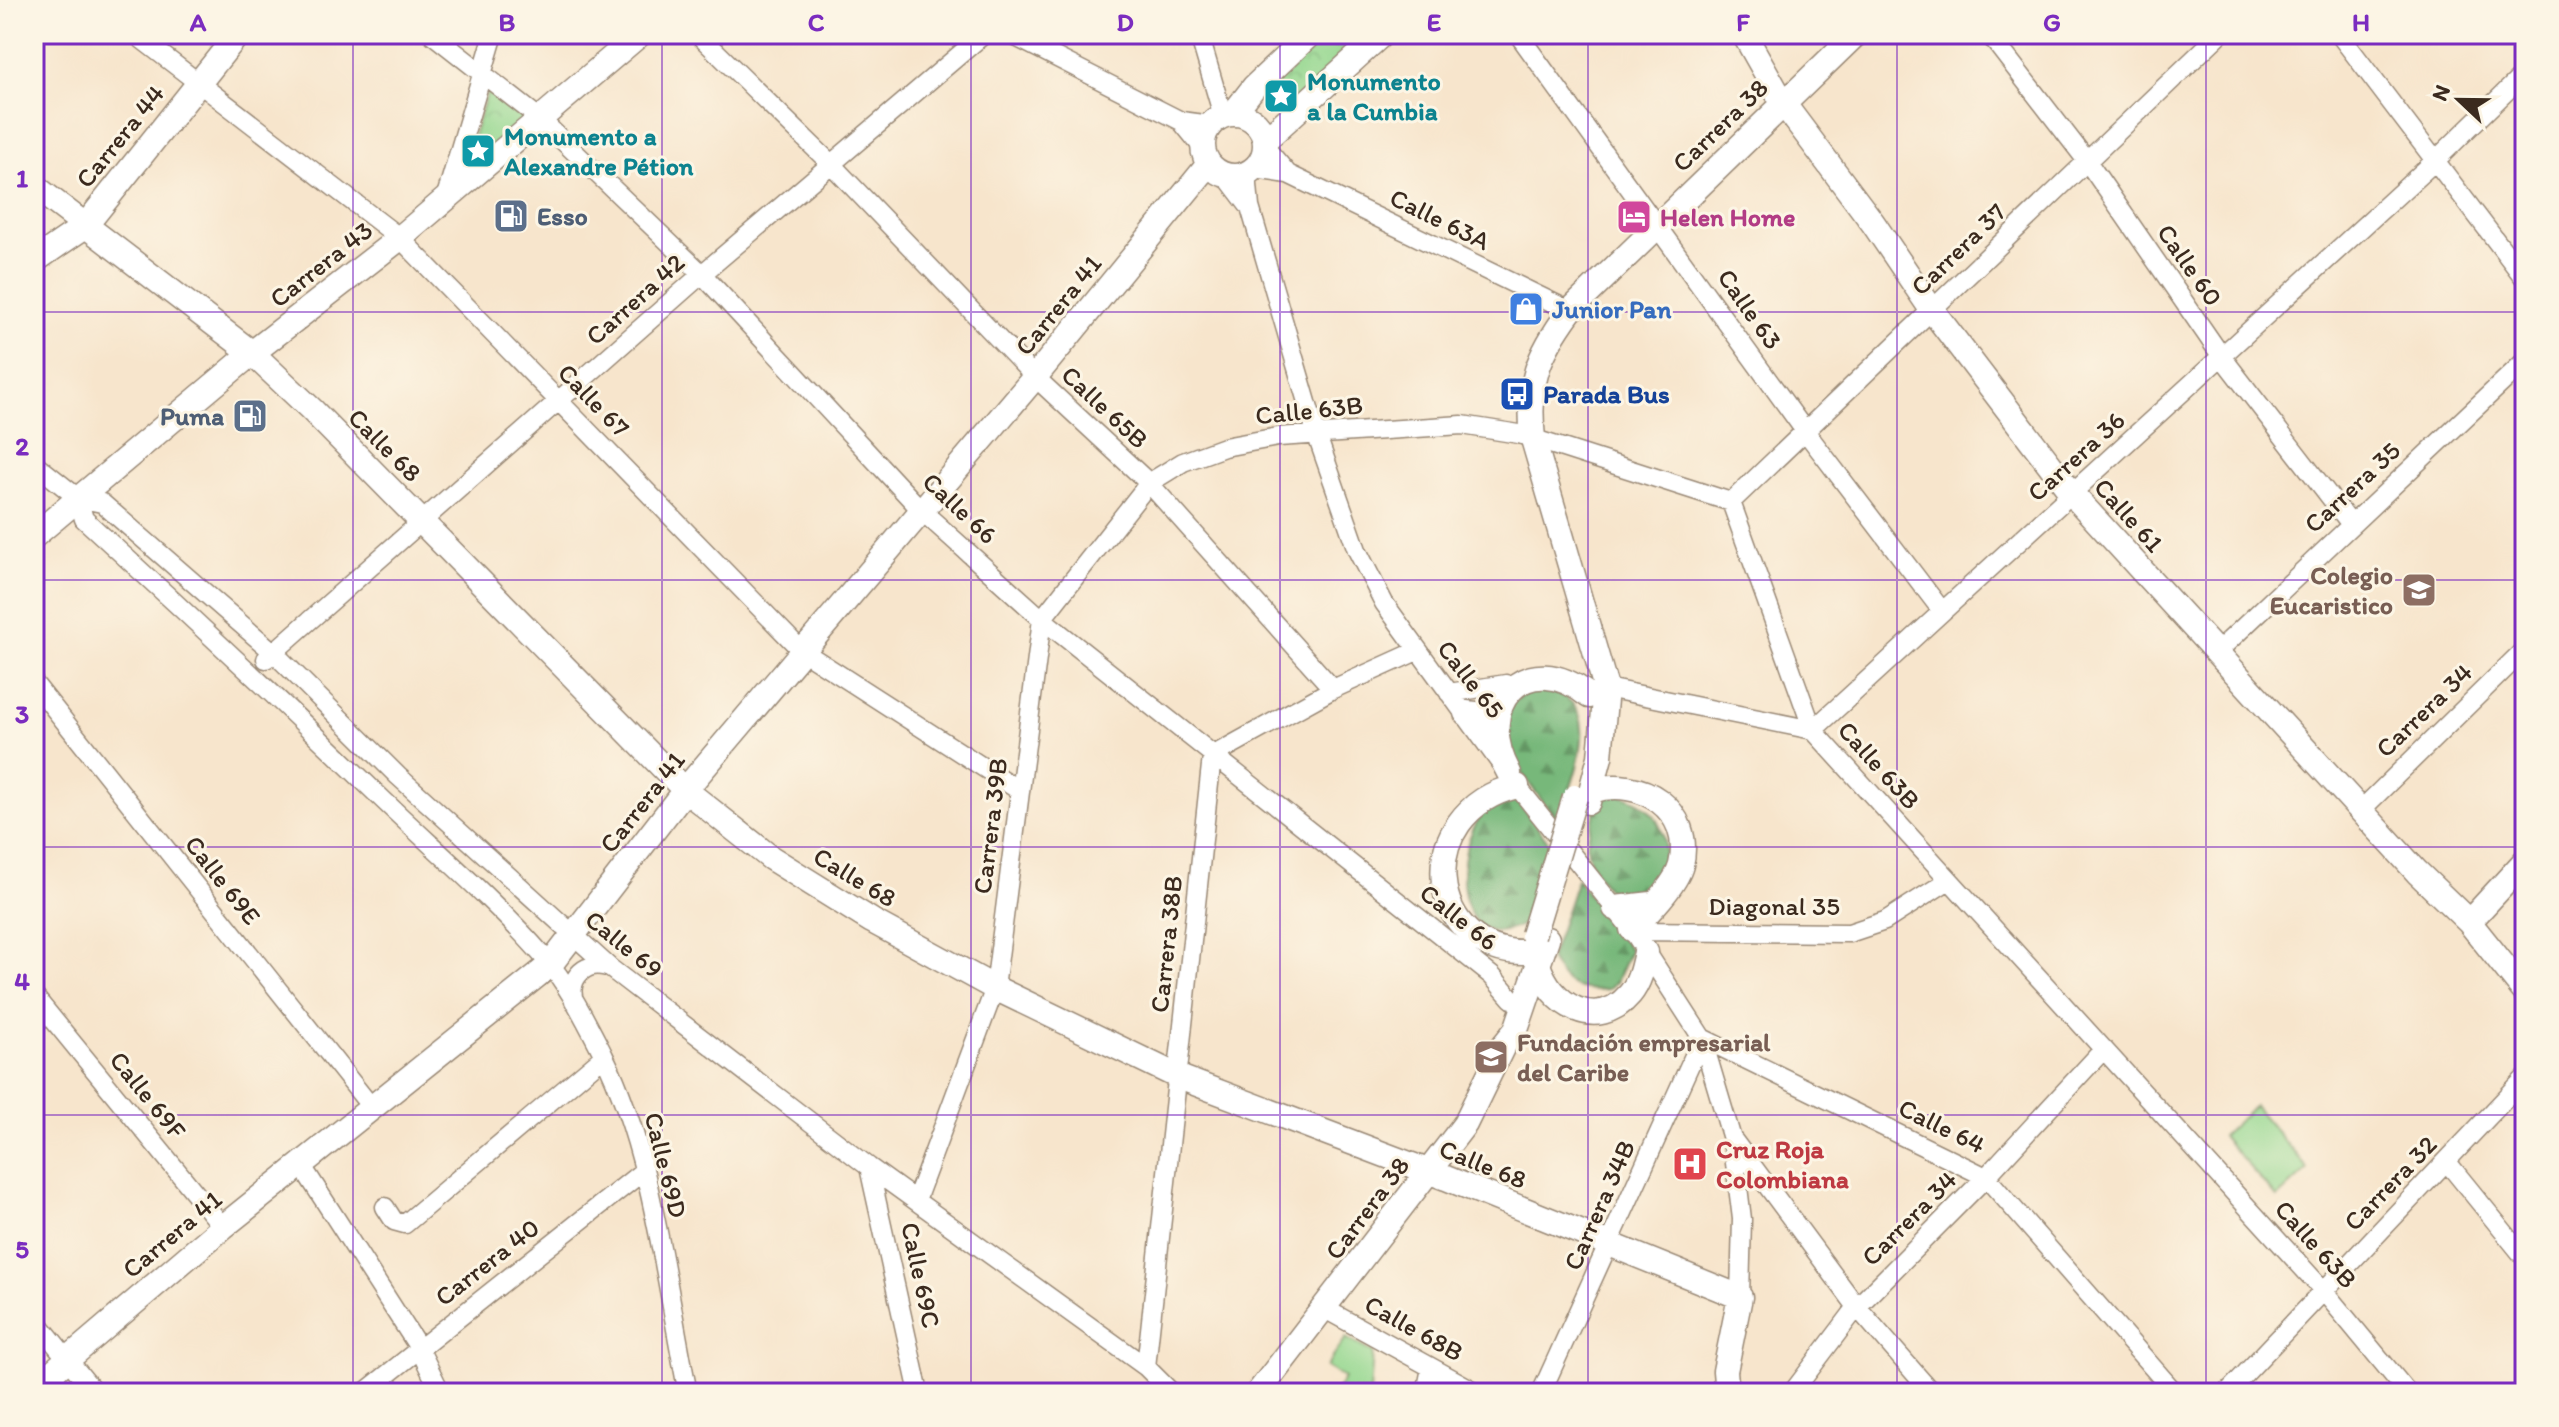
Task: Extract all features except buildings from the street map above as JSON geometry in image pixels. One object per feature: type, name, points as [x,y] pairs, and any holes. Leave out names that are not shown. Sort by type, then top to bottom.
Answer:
[{"type":"street","name":"Calle 67","points":[[135,34],[400,238],[801,650],[1020,791]]},
{"type":"street","name":"Carrera 44","points":[[34,261],[85,226],[238,34]]},
{"type":"street","name":"Calle 66","points":[[432,34],[539,118],[702,274],[922,511],[1042,619],[1492,976],[1515,990]]},
{"type":"street","points":[[446,196],[494,34]]},
{"type":"street","name":"Carrera 43","points":[[34,536],[252,353],[400,238],[640,34]]},
{"type":"street","name":"Calle 65B","points":[[698,34],[831,164],[1035,377],[1149,483],[1333,689]]},
{"type":"street","name":"Carrera 42","points":[[252,671],[702,274],[984,34]]},
{"type":"street","points":[[1010,34],[1234,147]]},
{"type":"street","points":[[1199,34],[1234,147]]},
{"type":"street","name":"Carrera 41","points":[[1234,147],[1264,78],[1310,34]]},
{"type":"street","name":"Carrera 41","points":[[34,1388],[223,1227],[550,965],[574,938],[685,790],[801,650],[1234,147],[1382,34]]},
{"type":"street","name":"Calle 63","points":[[1518,34],[1805,431],[1942,611]]},
{"type":"street","name":"Calle 61","points":[[1744,34],[1783,103],[1873,223],[1932,310],[2073,495],[2361,810],[2469,922],[2525,992]]},
{"type":"street","name":"Carrera 38","points":[[1258,1393],[1465,1124],[1503,1046],[1516,1030],[1536,948],[1585,796],[1590,731],[1598,692],[1594,647],[1533,439],[1529,404],[1533,378],[1544,346],[1570,311],[1657,223],[1856,34]]},
{"type":"street","name":"Calle 60","points":[[1989,34],[2087,161],[2222,357],[2350,523]]},
{"type":"street","name":"Carrera 37","points":[[1731,502],[2220,34]]},
{"type":"street","points":[[2339,34],[2437,159],[2525,279]]},
{"type":"street","name":"Carrera 36","points":[[1813,730],[2073,495],[2437,159],[2525,73]]},
{"type":"street","name":"Calle 63A","points":[[1234,147],[1570,311]]},
{"type":"street","name":"Calle 65","points":[[1234,147],[1316,433],[1357,550],[1384,603],[1513,779],[1633,930],[1702,1038],[1732,1139],[1742,1219],[1740,1297]]},
{"type":"street","name":"Calle 68","points":[[34,186],[252,353],[422,521],[685,790],[771,858],[872,921],[995,988],[1179,1077],[1429,1172],[1740,1297]]},
{"type":"street","name":"Carrera 35","points":[[2216,653],[2350,523],[2525,361]]},
{"type":"street","name":"Calle 63B","points":[[1149,483],[1183,462],[1224,447],[1316,433],[1462,425],[1533,439],[1731,502],[1813,730],[2322,1289],[2408,1393]]},
{"type":"street","name":"Calle 69","points":[[34,463],[78,498],[102,503],[273,652],[398,776],[610,968],[869,1167],[1146,1367],[1172,1393]]},
{"type":"street","points":[[1042,619],[1149,483]]},
{"type":"street","name":"Calle 69","points":[[78,498],[84,519],[252,671],[462,874],[550,965]]},
{"type":"street","name":"Carrera 39B","points":[[912,1197],[995,988],[1042,619]]},
{"type":"street","name":"Carrera 34","points":[[2361,810],[2525,650]]},
{"type":"street","points":[[1212,756],[1333,689],[1417,651]]},
{"type":"street","points":[[1646,952],[1630,993],[1615,1006],[1595,1012],[1574,1009],[1557,1000],[1544,984],[1536,948],[1512,952],[1493,947],[1461,923],[1447,896],[1442,867],[1449,838],[1465,813],[1513,779],[1494,736],[1496,716],[1510,693],[1533,679],[1560,678],[1598,692],[1813,730]]},
{"type":"street","name":"Calle 69E","points":[[34,683],[372,1108]]},
{"type":"street","points":[[1449,693],[1506,684]]},
{"type":"street","points":[[1466,713],[1496,716]]},
{"type":"street","name":"Carrera 38B","points":[[1146,1367],[1212,756]]},
{"type":"street","points":[[380,797],[398,776]]},
{"type":"street","points":[[1585,796],[1622,785],[1638,788],[1652,794],[1673,818],[1681,835],[1680,867],[1674,882],[1652,904],[1633,930]]},
{"type":"street","points":[[2469,922],[2525,861]]},
{"type":"street","name":"Diagonal 35","points":[[1633,930],[1849,933],[1885,921],[1949,880]]},
{"type":"street","points":[[1615,908],[1652,904]]},
{"type":"street","name":"Carrera 38","points":[[1503,1046],[1503,1026],[1515,990],[1536,948]]},
{"type":"street","name":"Calle 69D","points":[[550,965],[604,1056],[624,1104],[642,1172],[688,1393]]},
{"type":"street","points":[[574,1002],[573,983],[580,972],[598,965],[610,968]]},
{"type":"street","name":"Calle 69F","points":[[34,996],[223,1227]]},
{"type":"street","name":"Calle 64","points":[[1702,1038],[1986,1177],[2175,1393]]},
{"type":"street","name":"Carrera 34B","points":[[1541,1393],[1702,1038]]},
{"type":"street","name":"Carrera 34","points":[[1792,1393],[1857,1307],[1986,1177],[2103,1050]]},
{"type":"street","points":[[385,1207],[394,1221],[405,1224],[604,1056]]},
{"type":"street","name":"Carrera 32","points":[[2227,1393],[2322,1289],[2525,1078]]},
{"type":"street","name":"Calle 65","points":[[1732,1139],[1857,1307],[1932,1393]]},
{"type":"street","points":[[2447,1162],[2525,1258]]},
{"type":"street","points":[[302,1166],[419,1348],[441,1393]]},
{"type":"street","name":"Calle 69C","points":[[869,1167],[919,1393]]},
{"type":"street","name":"Carrera 40","points":[[364,1393],[642,1172]]},
{"type":"street","points":[[881,1212],[892,1199],[912,1197]]},
{"type":"street","points":[[1727,1393],[1725,1371],[1740,1297]]},
{"type":"street","name":"Calle 68B","points":[[1325,1309],[1478,1393]]},
{"type":"street","points":[[34,1318],[95,1393]]},
{"type":"street","points":[[1426,1393],[1431,1368]]},
{"type":"green space","points":[[1328,34],[1369,34],[1287,109],[1272,104],[1269,92],[1272,85]]},
{"type":"green space","points":[[489,88],[526,118],[473,163],[466,156]]},
{"type":"green space","points":[[1540,689],[1562,695],[1576,707],[1582,723],[1578,763],[1559,823],[1514,763],[1504,744],[1510,705],[1526,693]]},
{"type":"green space","points":[[1614,792],[1643,805],[1653,815],[1664,840],[1663,867],[1658,880],[1642,901],[1614,897],[1590,861],[1588,841],[1594,817],[1600,800]]},
{"type":"green space","points":[[1515,799],[1551,845],[1523,924],[1499,932],[1482,927],[1470,912],[1464,891],[1463,867],[1468,842],[1478,821],[1492,806]]},
{"type":"green space","points":[[1577,879],[1630,950],[1616,982],[1609,989],[1588,990],[1573,986],[1561,976],[1550,959]]},
{"type":"green space","points":[[2254,1106],[2308,1169],[2277,1198],[2222,1136]]},
{"type":"green space","points":[[1346,1338],[1373,1353],[1370,1393],[1336,1391],[1344,1378],[1326,1367]]},
{"type":"place","name":"Monumento a la Cumbia","points":[[1281,96]]},
{"type":"place","name":"Monumento a Alexandre Pétion","points":[[478,151]]},
{"type":"place","name":"Esso","points":[[511,216]]},
{"type":"place","name":"Helen Home","points":[[1634,217]]},
{"type":"place","name":"Junior Pan","points":[[1526,309]]},
{"type":"place","name":"Parada Bus","points":[[1517,394]]},
{"type":"place","name":"Puma","points":[[250,416]]},
{"type":"place","name":"Colegio Eucaristico","points":[[2419,590]]},
{"type":"place","name":"Fundación empresarial del Caribe","points":[[1491,1057]]},
{"type":"place","name":"Cruz Roja Colombiana","points":[[1690,1164]]}]
